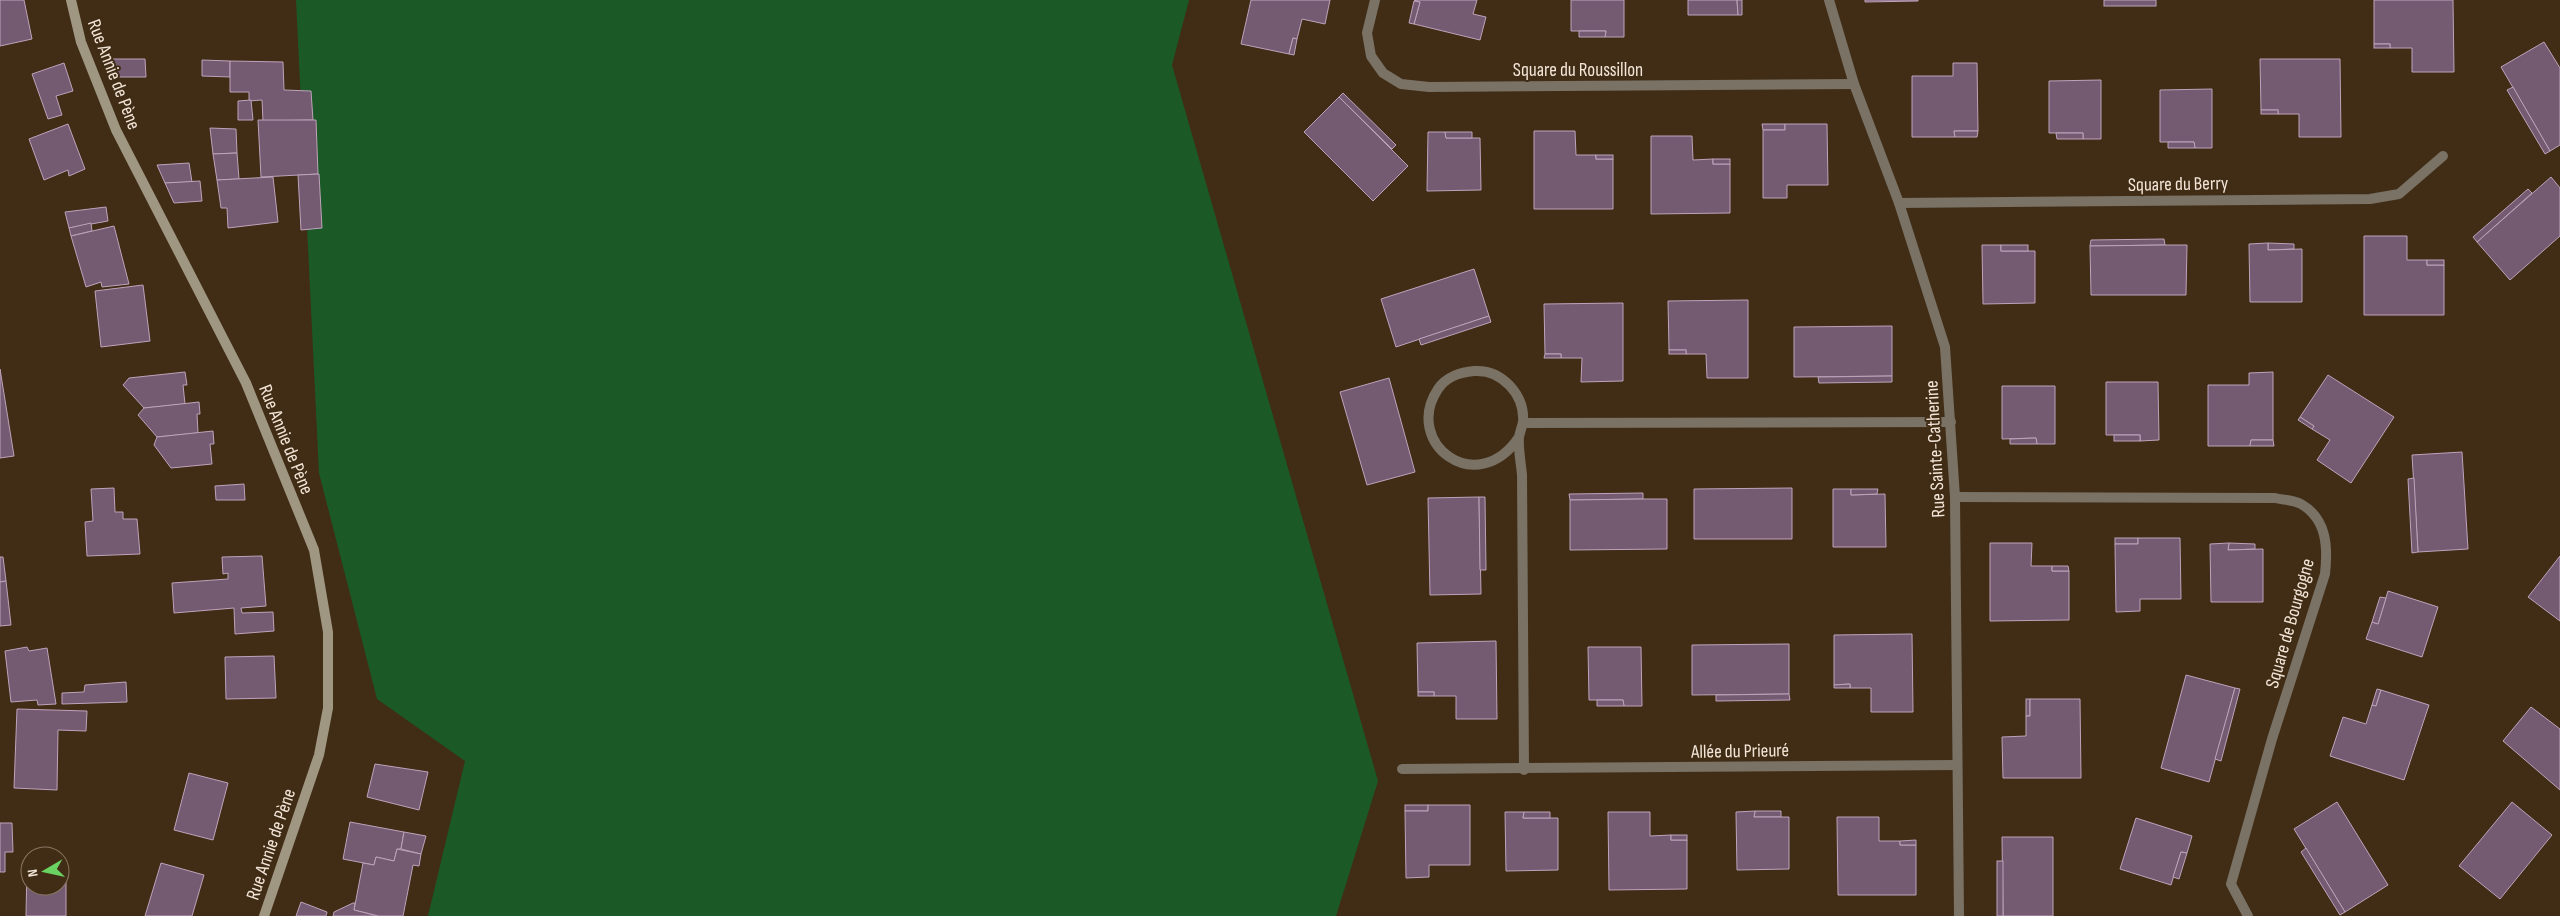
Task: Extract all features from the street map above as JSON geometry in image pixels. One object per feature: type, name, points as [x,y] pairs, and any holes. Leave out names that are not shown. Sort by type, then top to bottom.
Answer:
[{"type":"street","name":"Rue Annie de Pène","points":[[71,0],[80,42],[116,130],[246,383],[314,550],[328,632],[328,708],[318,755],[264,916]]},
{"type":"street","name":"Square du Roussillon","points":[[1375,0],[1367,33],[1372,56],[1383,73],[1401,84],[1439,87],[1854,84]]},
{"type":"street","name":"Rue Sainte-Catherine","points":[[1829,0],[1854,84],[1898,203],[1945,347],[1955,496],[1956,766],[1959,916]]},
{"type":"street","name":"Square du Berry","points":[[1898,203],[2370,199],[2399,194],[2443,156]]},
{"type":"street","points":[[1480,370],[1494,374],[1507,382],[1516,394],[1522,408],[1523,423],[1519,437],[1510,451],[1497,461],[1481,465],[1465,464],[1450,458],[1438,446],[1430,432],[1428,416],[1439,387],[1451,377],[1465,372],[1480,370]]},
{"type":"street","points":[[1523,423],[1951,422]]},
{"type":"street","points":[[1519,437],[1522,475],[1524,770]]},
{"type":"street","name":"Square de Bourgogne","points":[[1955,496],[2275,498],[2300,504],[2317,516],[2328,550],[2325,574],[2272,739],[2231,884],[2248,916]]},
{"type":"street","name":"Allée du Prieuré","points":[[1402,768],[1524,770],[1956,766]]},
{"type":"green space","points":[[296,0],[1189,0],[1172,65],[1378,781],[1336,916],[428,916],[465,761],[377,699],[319,473]]},
{"type":"building","points":[[0,0],[24,0],[32,39],[0,46]]},
{"type":"building","points":[[1251,0],[1330,0],[1325,24],[1302,19],[1297,39],[1293,38],[1289,54],[1241,44]]},
{"type":"building","points":[[1414,0],[1477,0],[1473,14],[1486,17],[1480,40],[1414,24],[1420,2]]},
{"type":"building","points":[[1571,0],[1624,0],[1624,37],[1605,37],[1606,31],[1571,31]]},
{"type":"building","points":[[1688,0],[1737,0],[1738,15],[1688,15]]},
{"type":"building","points":[[1737,0],[1742,0],[1742,15],[1738,15]]},
{"type":"building","points":[[1865,0],[1918,0],[1918,1],[1865,2]]},
{"type":"building","points":[[2104,0],[2156,0],[2156,6],[2104,6]]},
{"type":"building","points":[[2374,0],[2453,0],[2454,72],[2412,72],[2412,48],[2390,48],[2390,44],[2374,44]]},
{"type":"building","points":[[1414,1],[1420,2],[1414,24],[1409,23]]},
{"type":"building","points":[[1579,31],[1606,31],[1605,37],[1579,37]]},
{"type":"building","points":[[1293,38],[1297,39],[1294,55],[1289,54]]},
{"type":"building","points":[[2544,42],[2560,68],[2560,145],[2550,151],[2501,67]]},
{"type":"building","points":[[2374,44],[2390,44],[2390,48],[2374,48]]},
{"type":"building","points":[[111,59],[145,59],[146,77],[118,77]]},
{"type":"building","points":[[2260,59],[2340,59],[2341,137],[2299,137],[2299,114],[2278,114],[2278,110],[2261,110]]},
{"type":"building","points":[[202,60],[230,61],[230,77],[202,76]]},
{"type":"building","points":[[230,61],[283,62],[284,90],[311,91],[313,120],[263,121],[262,100],[249,101],[249,92],[230,92]]},
{"type":"building","points":[[64,63],[73,91],[56,96],[62,115],[48,119],[32,74]]},
{"type":"building","points":[[1953,63],[1977,63],[1978,131],[1954,131],[1955,137],[1912,137],[1912,76],[1953,76]]},
{"type":"building","points":[[2101,80],[2101,139],[2083,139],[2083,133],[2049,133],[2049,81]]},
{"type":"building","points":[[2513,87],[2550,151],[2545,154],[2507,90]]},
{"type":"building","points":[[2212,89],[2212,148],[2195,148],[2194,142],[2160,142],[2160,90]]},
{"type":"building","points":[[1343,93],[1396,145],[1392,149],[1339,97]]},
{"type":"building","points":[[1339,97],[1408,166],[1373,201],[1304,132]]},
{"type":"building","points":[[251,100],[253,120],[238,120],[238,101]]},
{"type":"building","points":[[2261,110],[2278,110],[2278,114],[2261,114]]},
{"type":"building","points":[[258,120],[316,120],[318,174],[261,177]]},
{"type":"building","points":[[68,124],[85,169],[69,176],[68,170],[44,180],[29,139]]},
{"type":"building","points":[[1762,124],[1785,124],[1785,130],[1763,130]]},
{"type":"building","points":[[1785,124],[1827,124],[1828,185],[1787,185],[1787,198],[1763,198],[1763,130],[1785,130]]},
{"type":"building","points":[[210,128],[236,129],[237,153],[213,154]]},
{"type":"building","points":[[1534,131],[1575,131],[1576,155],[1596,155],[1596,159],[1613,159],[1613,209],[1534,209]]},
{"type":"building","points":[[1954,131],[1978,131],[1977,137],[1955,137]]},
{"type":"building","points":[[1428,132],[1445,132],[1446,138],[1480,138],[1481,190],[1427,191]]},
{"type":"building","points":[[1445,132],[1472,132],[1472,138],[1446,138]]},
{"type":"building","points":[[2056,133],[2083,133],[2083,139],[2057,139]]},
{"type":"building","points":[[1651,136],[1692,136],[1693,160],[1713,159],[1713,164],[1730,164],[1730,213],[1651,214]]},
{"type":"building","points":[[2168,142],[2194,142],[2195,148],[2168,148]]},
{"type":"building","points":[[237,153],[239,179],[217,180],[213,154]]},
{"type":"building","points":[[1596,155],[1613,155],[1613,159],[1596,159]]},
{"type":"building","points":[[1713,159],[1730,159],[1730,164],[1713,164]]},
{"type":"building","points":[[189,163],[192,182],[165,183],[157,165]]},
{"type":"building","points":[[319,174],[322,228],[301,230],[298,175]]},
{"type":"building","points":[[273,177],[278,222],[228,228],[227,208],[221,208],[217,180]]},
{"type":"building","points":[[2551,177],[2560,188],[2560,236],[2510,280],[2477,242]]},
{"type":"building","points":[[200,181],[202,201],[174,203],[165,183]]},
{"type":"building","points":[[2528,189],[2532,193],[2477,242],[2473,237]]},
{"type":"building","points":[[106,207],[108,221],[69,228],[65,212]]},
{"type":"building","points":[[91,223],[92,231],[71,236],[69,228]]},
{"type":"building","points":[[114,226],[129,284],[102,287],[101,282],[86,287],[71,236]]},
{"type":"building","points":[[2364,236],[2407,236],[2407,260],[2427,260],[2427,265],[2444,265],[2444,315],[2364,315]]},
{"type":"building","points":[[2164,239],[2165,245],[2090,246],[2091,240]]},
{"type":"building","points":[[2268,243],[2294,244],[2294,249],[2268,250]]},
{"type":"building","points":[[2268,243],[2268,250],[2302,249],[2302,302],[2250,302],[2249,244]]},
{"type":"building","points":[[1982,245],[2001,245],[2001,251],[2035,251],[2035,303],[1983,304]]},
{"type":"building","points":[[2001,245],[2028,245],[2028,251],[2001,251]]},
{"type":"building","points":[[2187,245],[2186,295],[2091,295],[2090,246]]},
{"type":"building","points":[[2427,260],[2444,260],[2444,265],[2427,265]]},
{"type":"building","points":[[1474,269],[1489,316],[1396,347],[1381,299]]},
{"type":"building","points":[[143,285],[150,341],[101,347],[95,291]]},
{"type":"building","points":[[1748,300],[1748,378],[1707,378],[1706,354],[1686,354],[1686,350],[1669,350],[1668,301]]},
{"type":"building","points":[[1623,303],[1623,381],[1581,382],[1582,358],[1561,358],[1561,354],[1545,354],[1544,304]]},
{"type":"building","points":[[1489,316],[1491,322],[1421,345],[1419,339]]},
{"type":"building","points":[[1892,326],[1892,376],[1794,377],[1794,327]]},
{"type":"building","points":[[1669,350],[1686,350],[1686,354],[1669,354]]},
{"type":"building","points":[[1545,354],[1561,354],[1561,358],[1544,358]]},
{"type":"building","points":[[0,369],[14,456],[0,458]]},
{"type":"building","points":[[185,372],[187,385],[183,385],[185,404],[144,408],[123,385],[129,378]]},
{"type":"building","points":[[2273,372],[2273,440],[2251,440],[2250,446],[2208,446],[2208,385],[2249,385],[2249,373]]},
{"type":"building","points":[[2328,375],[2394,417],[2351,483],[2317,460],[2330,440],[2312,429],[2314,426],[2300,417]]},
{"type":"building","points":[[1892,376],[1892,382],[1819,383],[1818,377]]},
{"type":"building","points":[[1389,378],[1415,472],[1367,485],[1340,392]]},
{"type":"building","points":[[2106,382],[2158,382],[2159,440],[2140,441],[2140,435],[2106,435]]},
{"type":"building","points":[[2002,386],[2055,386],[2055,444],[2037,444],[2036,438],[2002,439]]},
{"type":"building","points":[[199,402],[200,414],[197,414],[198,433],[157,437],[138,415],[144,408]]},
{"type":"building","points":[[2300,417],[2314,426],[2312,429],[2298,420]]},
{"type":"building","points":[[213,431],[214,444],[210,444],[212,464],[171,468],[154,445],[157,437]]},
{"type":"building","points":[[2114,435],[2140,435],[2140,441],[2114,441]]},
{"type":"building","points":[[2036,438],[2037,444],[2010,444],[2010,439]]},
{"type":"building","points":[[2251,440],[2273,440],[2274,446],[2250,446]]},
{"type":"building","points":[[2462,452],[2468,549],[2418,552],[2412,455]]},
{"type":"building","points":[[2414,478],[2418,552],[2412,553],[2408,479]]},
{"type":"building","points":[[244,484],[245,500],[216,500],[215,486]]},
{"type":"building","points":[[114,488],[115,512],[123,512],[123,519],[137,519],[140,554],[87,556],[85,522],[93,521],[91,489]]},
{"type":"building","points":[[1792,488],[1792,539],[1694,539],[1694,489]]},
{"type":"building","points":[[1833,489],[1851,489],[1851,495],[1885,494],[1886,547],[1833,547]]},
{"type":"building","points":[[1851,489],[1878,489],[1877,494],[1851,495]]},
{"type":"building","points":[[1643,493],[1643,499],[1570,500],[1569,494]]},
{"type":"building","points":[[1479,497],[1481,594],[1430,595],[1428,498]]},
{"type":"building","points":[[1479,497],[1485,497],[1486,570],[1480,570]]},
{"type":"building","points":[[1667,499],[1667,549],[1570,550],[1570,500]]},
{"type":"building","points":[[2115,538],[2138,538],[2138,544],[2115,544]]},
{"type":"building","points":[[2138,538],[2180,538],[2181,599],[2140,599],[2140,611],[2116,612],[2115,544],[2138,544]]},
{"type":"building","points":[[1990,543],[2032,543],[2031,566],[2052,566],[2052,571],[2069,571],[2069,620],[1990,621]]},
{"type":"building","points":[[2229,543],[2255,544],[2255,549],[2228,550]]},
{"type":"building","points":[[2229,543],[2228,550],[2263,549],[2263,602],[2211,602],[2210,544]]},
{"type":"building","points":[[262,556],[266,606],[241,608],[242,613],[273,612],[274,631],[235,634],[234,608],[174,613],[172,583],[228,579],[228,573],[223,574],[222,557]]},
{"type":"building","points":[[2560,556],[2560,621],[2528,597]]},
{"type":"building","points":[[0,557],[3,557],[6,581],[0,582]]},
{"type":"building","points":[[2052,566],[2068,566],[2069,571],[2052,571]]},
{"type":"building","points":[[6,581],[11,625],[0,626],[0,582]]},
{"type":"building","points":[[2388,591],[2438,607],[2422,657],[2366,639],[2372,622],[2378,624]]},
{"type":"building","points":[[2380,597],[2386,598],[2378,624],[2372,622]]},
{"type":"building","points":[[1912,634],[1913,712],[1871,712],[1871,688],[1850,688],[1850,684],[1834,685],[1834,635]]},
{"type":"building","points":[[1496,641],[1497,719],[1456,719],[1456,696],[1434,696],[1434,692],[1418,692],[1417,643]]},
{"type":"building","points":[[1789,644],[1789,694],[1692,695],[1692,645]]},
{"type":"building","points":[[27,647],[29,651],[47,648],[56,704],[38,705],[37,700],[11,702],[5,651]]},
{"type":"building","points":[[1588,647],[1641,647],[1642,706],[1624,706],[1623,700],[1589,700]]},
{"type":"building","points":[[274,656],[276,698],[226,699],[225,657]]},
{"type":"building","points":[[2186,675],[2235,688],[2209,782],[2161,768]]},
{"type":"building","points":[[126,682],[127,702],[62,704],[62,693],[84,692],[85,685]]},
{"type":"building","points":[[1850,684],[1850,688],[1834,688],[1834,685]]},
{"type":"building","points":[[2235,688],[2240,689],[2221,761],[2215,759]]},
{"type":"building","points":[[2377,689],[2381,690],[2376,706],[2372,705]]},
{"type":"building","points":[[2381,690],[2429,705],[2404,780],[2330,756],[2343,717],[2366,724],[2372,705],[2376,706]]},
{"type":"building","points":[[1418,692],[1434,692],[1434,696],[1418,696]]},
{"type":"building","points":[[1789,694],[1790,700],[1716,701],[1716,695]]},
{"type":"building","points":[[2026,699],[2030,699],[2030,716],[2026,716]]},
{"type":"building","points":[[2030,699],[2080,699],[2081,778],[2003,778],[2002,737],[2026,736],[2026,716],[2030,716]]},
{"type":"building","points":[[1597,700],[1623,700],[1624,706],[1597,706]]},
{"type":"building","points":[[2531,707],[2560,729],[2560,790],[2503,741]]},
{"type":"building","points":[[17,709],[87,711],[86,731],[58,730],[57,790],[14,788]]},
{"type":"building","points":[[375,764],[428,772],[419,810],[367,797]]},
{"type":"building","points":[[189,773],[228,783],[213,840],[174,830]]},
{"type":"building","points":[[2337,802],[2388,885],[2345,912],[2294,829]]},
{"type":"building","points":[[2512,802],[2552,835],[2500,899],[2459,866]]},
{"type":"building","points":[[1405,805],[1428,805],[1428,811],[1405,811]]},
{"type":"building","points":[[1428,805],[1470,805],[1470,865],[1429,865],[1429,877],[1406,878],[1405,811],[1428,811]]},
{"type":"building","points":[[1755,811],[1781,811],[1781,817],[1754,817]]},
{"type":"building","points":[[1755,811],[1754,817],[1789,817],[1789,869],[1737,870],[1736,812]]},
{"type":"building","points":[[1505,812],[1524,812],[1523,818],[1558,818],[1558,870],[1506,871]]},
{"type":"building","points":[[1524,812],[1550,812],[1550,818],[1523,818]]},
{"type":"building","points":[[1608,812],[1650,812],[1650,836],[1671,835],[1671,840],[1687,840],[1687,889],[1609,890]]},
{"type":"building","points":[[1837,817],[1879,817],[1879,841],[1900,841],[1900,845],[1916,845],[1916,895],[1838,895]]},
{"type":"building","points":[[2136,818],[2192,836],[2187,853],[2181,852],[2171,885],[2120,869]]},
{"type":"building","points":[[350,822],[404,832],[401,849],[397,849],[394,861],[376,857],[374,865],[343,859]]},
{"type":"building","points":[[0,823],[12,823],[13,852],[5,852],[5,872],[0,872]]},
{"type":"building","points":[[404,832],[426,836],[421,854],[401,849]]},
{"type":"building","points":[[1671,835],[1687,835],[1687,840],[1671,840]]},
{"type":"building","points":[[2002,837],[2053,837],[2053,916],[2003,916]]},
{"type":"building","points":[[1916,840],[1916,845],[1900,845],[1900,841]]},
{"type":"building","points":[[2306,848],[2345,912],[2340,915],[2301,852]]},
{"type":"building","points":[[397,849],[421,854],[419,866],[413,865],[403,916],[378,916],[354,910],[363,863],[374,865],[376,857],[394,861]]},
{"type":"building","points":[[2181,852],[2187,853],[2179,879],[2173,877]]},
{"type":"building","points":[[1997,861],[2003,861],[2003,916],[1997,916]]},
{"type":"building","points":[[161,863],[204,875],[192,916],[145,916]]},
{"type":"building","points":[[26,896],[66,896],[66,916],[26,916]]},
{"type":"building","points":[[301,902],[327,912],[326,916],[296,916]]},
{"type":"building","points":[[355,903],[354,910],[378,916],[333,916],[334,912]]}]
